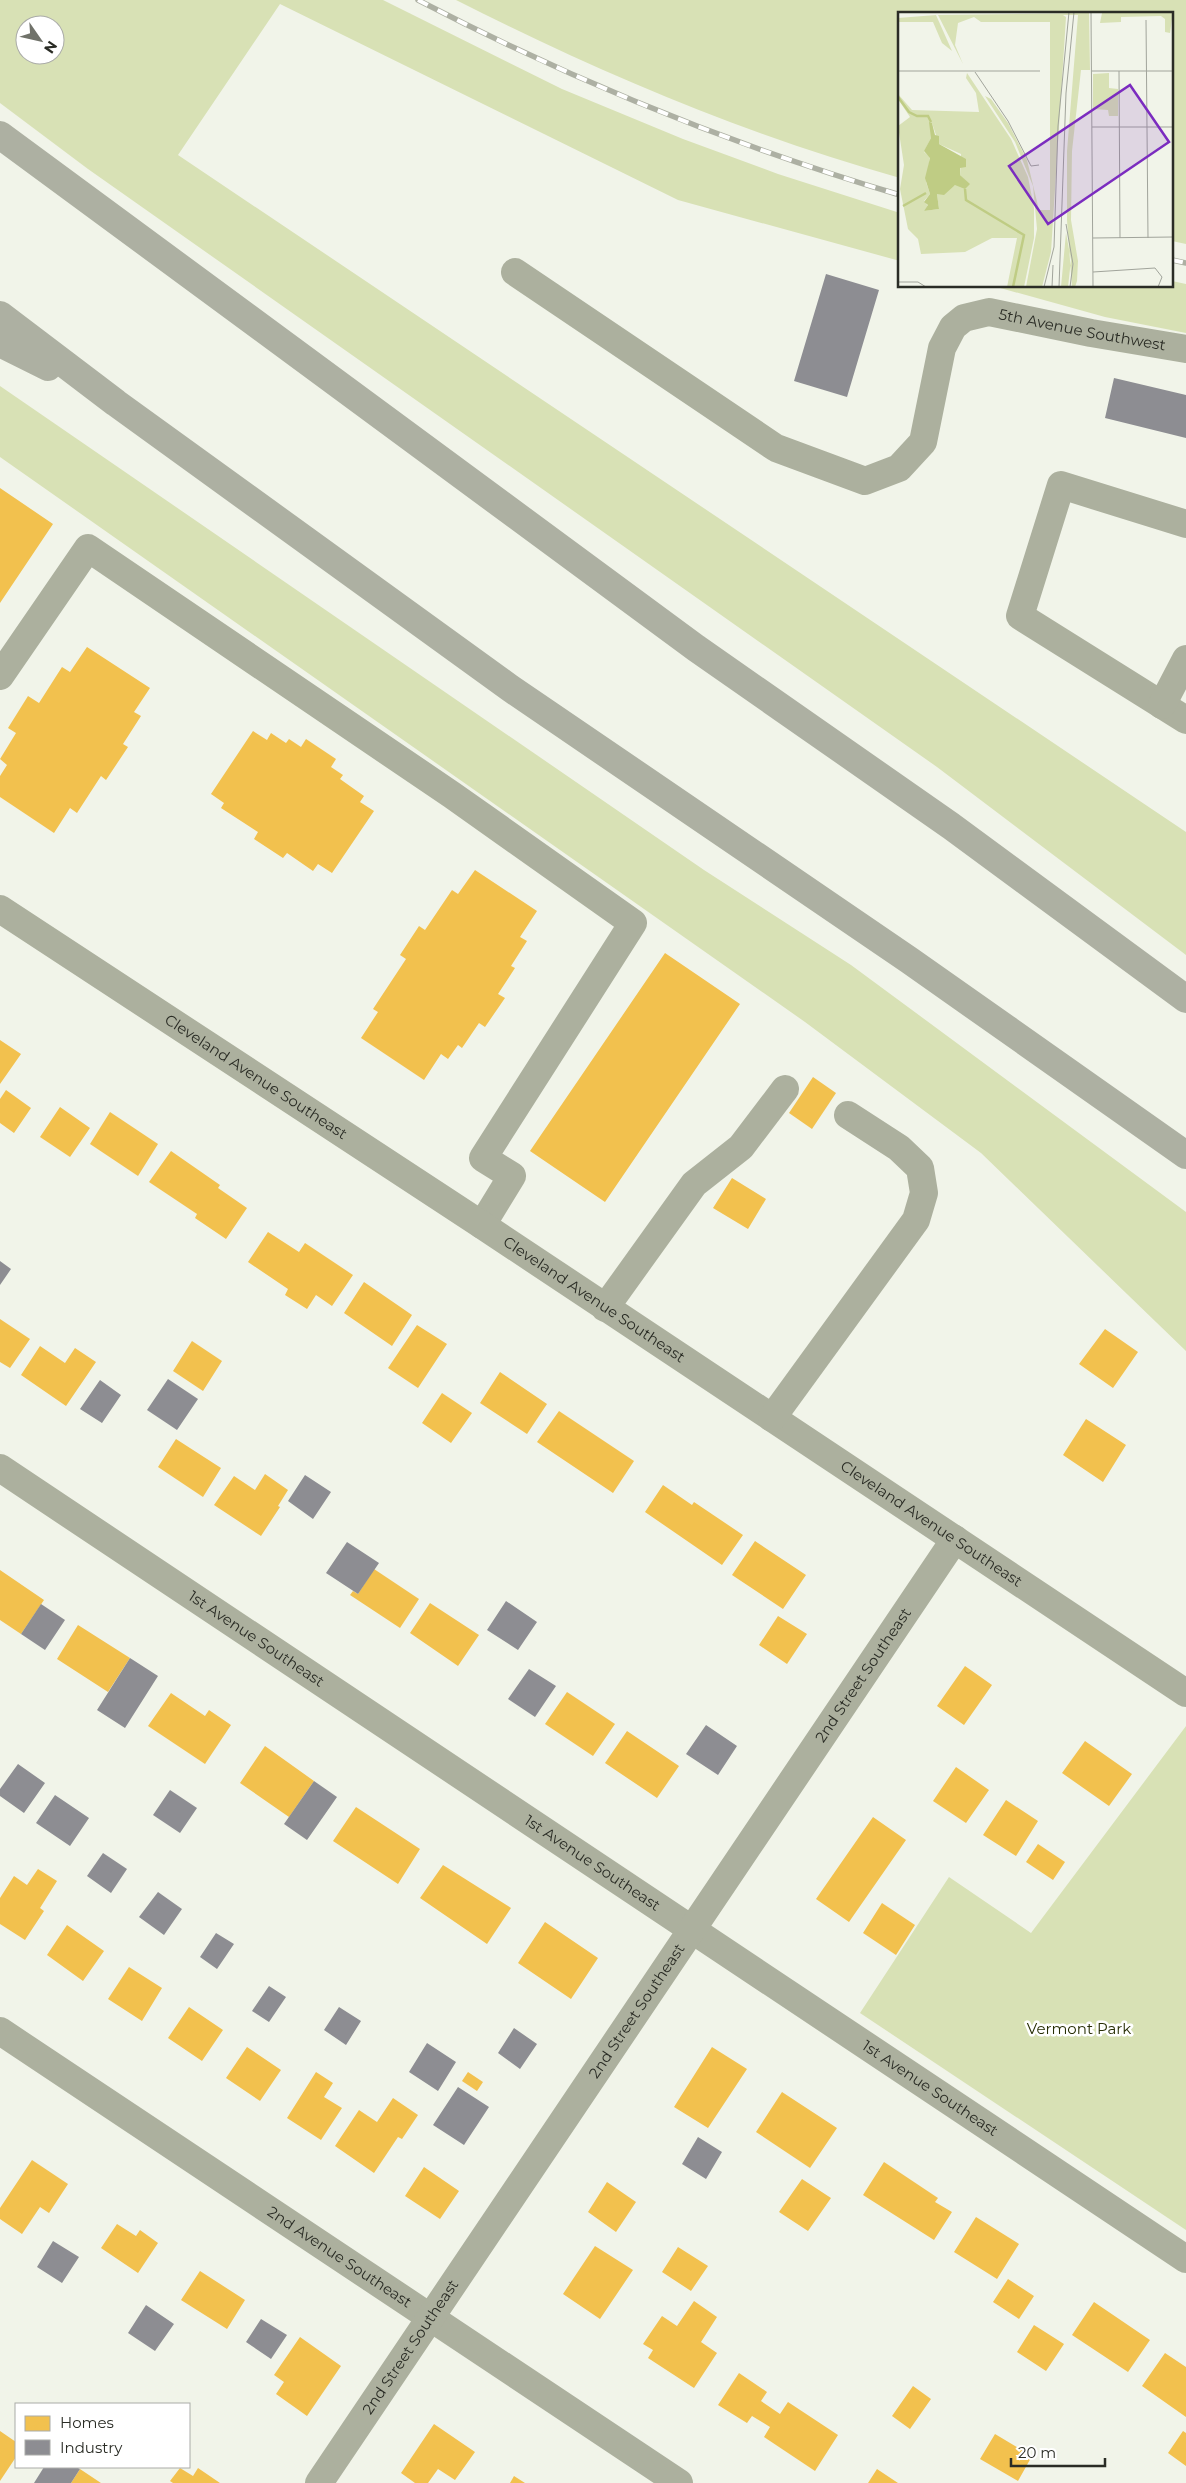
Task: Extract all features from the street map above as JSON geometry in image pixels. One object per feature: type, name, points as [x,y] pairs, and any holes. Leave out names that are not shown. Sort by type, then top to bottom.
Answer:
[{"type":"highway","points":[[0,135],[696,648],[951,826],[1186,999]]},
{"type":"highway","points":[[0,315],[116,403],[510,688],[909,960],[1186,1155]]},
{"type":"highway","points":[[0,343],[116,403]]},
{"type":"street","name":"5th Avenue Southwest","points":[[515,272],[776,448],[864,481],[899,468],[923,442],[942,348],[953,327],[964,318],[973,314],[989,312],[1010,315],[1091,333],[1186,349]]},
{"type":"street","points":[[1186,524],[1061,485],[1020,616],[1186,720]]},
{"type":"street","points":[[0,676],[88,548],[452,795],[633,923],[483,1158],[512,1176],[482,1225]]},
{"type":"street","points":[[1162,705],[1186,659]]},
{"type":"street","name":"Cleveland Avenue Southeast","points":[[0,909],[482,1225],[1186,1694]]},
{"type":"street","points":[[605,1308],[694,1184],[741,1147],[785,1089]]},
{"type":"street","points":[[772,1418],[916,1220],[924,1193],[920,1168],[899,1148],[848,1115]]},
{"type":"street","name":"1st Avenue Southeast","points":[[0,1468],[1186,2259]]},
{"type":"street","name":"2nd Street Southeast","points":[[319,2483],[955,1539]]},
{"type":"street","name":"2nd Avenue Southeast","points":[[0,2031],[679,2483]]},
{"type":"green space","points":[[0,0],[383,0],[562,89],[683,139],[778,174],[898,212],[898,260],[678,200],[280,4],[178,155],[1186,832],[1186,955],[937,767],[88,169],[0,103]]},
{"type":"green space","points":[[456,0],[1186,0],[1186,244],[1174,241],[1174,12],[898,12],[898,177],[843,161],[729,122],[618,77]]},
{"type":"green space","points":[[1174,281],[1186,284],[1186,333],[1105,317],[1000,288],[1174,288]]},
{"type":"green space","points":[[0,386],[704,870],[851,965],[1186,1212],[1186,1351],[981,1153],[805,1022],[0,457]]},
{"type":"green space","name":"Vermont Park","points":[[1186,1726],[1186,2230],[860,2013],[949,1877],[1031,1933]]},
{"type":"building: Homes","points":[[0,488],[53,524],[0,603]]},
{"type":"building: Homes","points":[[87,647],[150,688],[134,712],[141,716],[123,744],[128,747],[106,780],[101,776],[77,813],[70,808],[54,833],[0,797],[0,776],[7,765],[0,759],[16,733],[8,728],[28,696],[39,703],[62,667],[70,672]]},
{"type":"building: Homes","points":[[253,731],[267,740],[271,733],[286,743],[289,739],[301,747],[306,739],[336,759],[331,767],[343,775],[340,779],[364,796],[360,802],[374,811],[332,873],[318,864],[313,871],[287,853],[283,858],[254,839],[258,832],[221,808],[224,803],[211,794]]},
{"type":"building: Homes","points":[[475,870],[537,911],[520,937],[527,941],[511,966],[515,968],[498,994],[505,998],[485,1027],[479,1023],[462,1048],[458,1045],[448,1059],[441,1054],[424,1080],[361,1038],[378,1012],[373,1009],[406,959],[400,955],[419,926],[425,930],[452,890],[458,894]]},
{"type":"building: Homes","points":[[665,953],[740,1004],[605,1202],[530,1151]]},
{"type":"building: Homes","points":[[0,1040],[21,1054],[0,1084]]},
{"type":"building: Homes","points":[[813,1077],[836,1093],[812,1129],[789,1113]]},
{"type":"building: Homes","points":[[6,1090],[31,1108],[14,1133],[0,1123],[0,1099]]},
{"type":"building: Homes","points":[[60,1107],[90,1128],[70,1157],[40,1137]]},
{"type":"building: Homes","points":[[110,1112],[158,1144],[138,1176],[90,1144]]},
{"type":"building: Homes","points":[[171,1151],[220,1185],[218,1188],[247,1208],[226,1239],[195,1218],[197,1214],[149,1182]]},
{"type":"building: Homes","points":[[732,1178],[766,1199],[748,1229],[713,1208]]},
{"type":"building: Homes","points":[[268,1232],[299,1252],[305,1243],[353,1275],[332,1306],[316,1295],[307,1309],[285,1295],[288,1289],[248,1262]]},
{"type":"building: Homes","points":[[364,1282],[412,1315],[392,1346],[344,1313]]},
{"type":"building: Homes","points":[[0,1319],[30,1339],[10,1368],[0,1362]]},
{"type":"building: Homes","points":[[417,1325],[447,1344],[418,1388],[388,1368]]},
{"type":"building: Homes","points":[[1105,1329],[1138,1352],[1113,1388],[1079,1364]]},
{"type":"building: Homes","points":[[192,1341],[222,1361],[203,1391],[173,1371]]},
{"type":"building: Homes","points":[[40,1346],[65,1363],[75,1348],[96,1362],[66,1406],[21,1375]]},
{"type":"building: Homes","points":[[500,1372],[547,1404],[527,1434],[480,1403]]},
{"type":"building: Homes","points":[[442,1393],[472,1413],[451,1443],[422,1423]]},
{"type":"building: Homes","points":[[559,1411],[634,1461],[613,1493],[537,1442]]},
{"type":"building: Homes","points":[[1086,1419],[1126,1445],[1103,1482],[1063,1455]]},
{"type":"building: Homes","points":[[176,1439],[221,1468],[203,1497],[158,1467]]},
{"type":"building: Homes","points":[[265,1474],[288,1490],[278,1506],[280,1507],[261,1536],[214,1505],[234,1476],[255,1490]]},
{"type":"building: Homes","points":[[663,1485],[692,1505],[694,1502],[743,1535],[722,1565],[645,1512]]},
{"type":"building: Homes","points":[[755,1541],[806,1575],[783,1609],[732,1575]]},
{"type":"building: Homes","points":[[374,1569],[419,1599],[400,1628],[350,1595],[353,1591],[358,1594]]},
{"type":"building: Homes","points":[[0,1570],[44,1600],[21,1634],[0,1620]]},
{"type":"building: Homes","points":[[430,1603],[479,1635],[458,1666],[410,1633]]},
{"type":"building: Homes","points":[[778,1616],[807,1634],[787,1664],[759,1645]]},
{"type":"building: Homes","points":[[78,1625],[130,1658],[108,1692],[57,1659]]},
{"type":"building: Homes","points":[[965,1666],[992,1685],[964,1725],[937,1706]]},
{"type":"building: Homes","points":[[567,1692],[615,1724],[593,1756],[545,1724]]},
{"type":"building: Homes","points":[[171,1693],[205,1716],[209,1710],[231,1725],[205,1764],[148,1726]]},
{"type":"building: Homes","points":[[627,1731],[679,1766],[657,1798],[605,1763]]},
{"type":"building: Homes","points":[[1085,1741],[1132,1774],[1109,1806],[1062,1773]]},
{"type":"building: Homes","points":[[265,1746],[314,1781],[289,1817],[240,1783]]},
{"type":"building: Homes","points":[[956,1767],[989,1790],[966,1823],[933,1801]]},
{"type":"building: Homes","points":[[1006,1800],[1038,1821],[1016,1856],[983,1835]]},
{"type":"building: Homes","points":[[356,1807],[420,1849],[398,1884],[333,1841]]},
{"type":"building: Homes","points":[[873,1817],[906,1840],[849,1922],[816,1899]]},
{"type":"building: Homes","points":[[1038,1844],[1065,1862],[1053,1880],[1026,1862]]},
{"type":"building: Homes","points":[[443,1865],[511,1908],[487,1944],[420,1898]]},
{"type":"building: Homes","points":[[38,1869],[57,1881],[40,1908],[44,1911],[25,1940],[0,1924],[0,1898],[14,1876],[27,1885]]},
{"type":"building: Homes","points":[[882,1903],[915,1925],[896,1955],[863,1933]]},
{"type":"building: Homes","points":[[545,1922],[598,1958],[571,1999],[518,1963]]},
{"type":"building: Homes","points":[[67,1925],[104,1951],[83,1981],[47,1955]]},
{"type":"building: Homes","points":[[129,1967],[162,1988],[142,2021],[108,1999]]},
{"type":"building: Homes","points":[[189,2007],[223,2030],[202,2061],[168,2038]]},
{"type":"building: Homes","points":[[247,2047],[281,2070],[260,2101],[226,2078]]},
{"type":"building: Homes","points":[[712,2047],[747,2069],[708,2128],[674,2107]]},
{"type":"building: Homes","points":[[316,2072],[333,2083],[324,2097],[342,2108],[321,2140],[287,2118]]},
{"type":"building: Homes","points":[[468,2072],[483,2082],[477,2091],[462,2081]]},
{"type":"building: Homes","points":[[782,2092],[837,2128],[810,2168],[756,2132]]},
{"type":"building: Homes","points":[[393,2098],[418,2115],[402,2139],[398,2137],[374,2173],[335,2146],[359,2110],[377,2122]]},
{"type":"building: Homes","points":[[32,2160],[68,2184],[49,2213],[40,2207],[22,2234],[0,2219],[0,2208]]},
{"type":"building: Homes","points":[[884,2162],[938,2198],[935,2202],[952,2212],[934,2240],[863,2195]]},
{"type":"building: Homes","points":[[424,2167],[459,2191],[440,2219],[405,2196]]},
{"type":"building: Homes","points":[[802,2179],[831,2198],[808,2231],[779,2212]]},
{"type":"building: Homes","points":[[607,2182],[636,2202],[616,2232],[588,2212]]},
{"type":"building: Homes","points":[[976,2217],[1019,2244],[997,2279],[954,2252]]},
{"type":"building: Homes","points":[[117,2224],[136,2236],[140,2230],[158,2243],[138,2273],[101,2248]]},
{"type":"building: Homes","points":[[595,2246],[633,2270],[600,2319],[563,2294]]},
{"type":"building: Homes","points":[[678,2247],[708,2266],[691,2291],[662,2272]]},
{"type":"building: Homes","points":[[200,2271],[245,2300],[227,2329],[181,2300]]},
{"type":"building: Homes","points":[[1008,2279],[1034,2296],[1019,2319],[993,2302]]},
{"type":"building: Homes","points":[[694,2301],[717,2317],[701,2342],[717,2353],[694,2388],[648,2358],[653,2350],[643,2344],[662,2316],[677,2326]]},
{"type":"building: Homes","points":[[1094,2302],[1150,2340],[1128,2372],[1072,2335]]},
{"type":"building: Homes","points":[[1034,2325],[1064,2344],[1046,2371],[1017,2352]]},
{"type":"building: Homes","points":[[300,2337],[341,2366],[307,2416],[276,2394],[284,2382],[274,2375]]},
{"type":"building: Homes","points":[[1165,2353],[1186,2367],[1186,2417],[1142,2386]]},
{"type":"building: Homes","points":[[739,2373],[767,2392],[761,2401],[780,2414],[788,2402],[838,2435],[815,2471],[764,2437],[770,2427],[752,2416],[747,2423],[718,2405]]},
{"type":"building: Homes","points":[[913,2386],[931,2399],[910,2429],[892,2416]]},
{"type":"building: Homes","points":[[434,2424],[475,2452],[455,2480],[438,2469],[428,2483],[415,2483],[401,2473]]},
{"type":"building: Homes","points":[[0,2431],[15,2441],[15,2458],[0,2481]]},
{"type":"building: Homes","points":[[1183,2431],[1186,2433],[1186,2466],[1168,2453]]},
{"type":"building: Homes","points":[[995,2434],[1032,2456],[1018,2481],[980,2459]]},
{"type":"building: Homes","points":[[180,2468],[193,2476],[198,2468],[220,2483],[173,2483],[170,2481]]},
{"type":"building: Homes","points":[[80,2469],[101,2483],[71,2483]]},
{"type":"building: Homes","points":[[877,2469],[898,2483],[868,2483]]},
{"type":"building: Homes","points":[[514,2476],[525,2483],[510,2483]]},
{"type":"building: Industry","points":[[826,274],[879,290],[847,397],[794,381]]},
{"type":"building: Industry","points":[[1114,378],[1186,395],[1186,438],[1105,418]]},
{"type":"building: Industry","points":[[0,1261],[11,1269],[0,1285]]},
{"type":"building: Industry","points":[[168,1379],[198,1399],[177,1430],[147,1410]]},
{"type":"building: Industry","points":[[100,1380],[121,1395],[102,1423],[80,1409]]},
{"type":"building: Industry","points":[[305,1475],[331,1492],[313,1519],[288,1501]]},
{"type":"building: Industry","points":[[347,1542],[379,1563],[358,1594],[326,1573]]},
{"type":"building: Industry","points":[[506,1601],[537,1622],[518,1650],[487,1630]]},
{"type":"building: Industry","points":[[41,1604],[65,1620],[45,1650],[21,1634]]},
{"type":"building: Industry","points":[[130,1658],[158,1676],[125,1728],[97,1710]]},
{"type":"building: Industry","points":[[529,1669],[556,1686],[535,1717],[508,1699]]},
{"type":"building: Industry","points":[[706,1725],[737,1746],[718,1775],[686,1754]]},
{"type":"building: Industry","points":[[18,1764],[45,1783],[24,1813],[0,1796],[0,1789]]},
{"type":"building: Industry","points":[[314,1781],[337,1797],[307,1840],[284,1824]]},
{"type":"building: Industry","points":[[170,1790],[197,1808],[180,1833],[153,1815]]},
{"type":"building: Industry","points":[[55,1795],[89,1818],[70,1846],[36,1823]]},
{"type":"building: Industry","points":[[103,1853],[127,1869],[111,1893],[87,1876]]},
{"type":"building: Industry","points":[[158,1892],[182,1909],[164,1935],[139,1917]]},
{"type":"building: Industry","points":[[216,1933],[234,1944],[217,1969],[200,1957]]},
{"type":"building: Industry","points":[[269,1986],[286,1997],[269,2022],[252,2011]]},
{"type":"building: Industry","points":[[339,2007],[361,2021],[346,2045],[324,2030]]},
{"type":"building: Industry","points":[[514,2028],[537,2044],[520,2069],[498,2053]]},
{"type":"building: Industry","points":[[427,2043],[456,2062],[438,2091],[409,2072]]},
{"type":"building: Industry","points":[[458,2087],[489,2107],[464,2145],[433,2125]]},
{"type":"building: Industry","points":[[698,2137],[722,2152],[706,2179],[682,2164]]},
{"type":"building: Industry","points":[[53,2241],[79,2257],[62,2283],[37,2267]]},
{"type":"building: Industry","points":[[146,2305],[174,2324],[155,2351],[128,2333]]},
{"type":"building: Industry","points":[[261,2319],[287,2335],[271,2359],[246,2342]]},
{"type":"building: Industry","points":[[43,2468],[80,2469],[71,2483],[34,2483]]},
{"type":"railway","points":[[418,0],[535,57],[654,109],[776,155],[898,194]]},
{"type":"railway","points":[[1174,260],[1186,263]]}]
